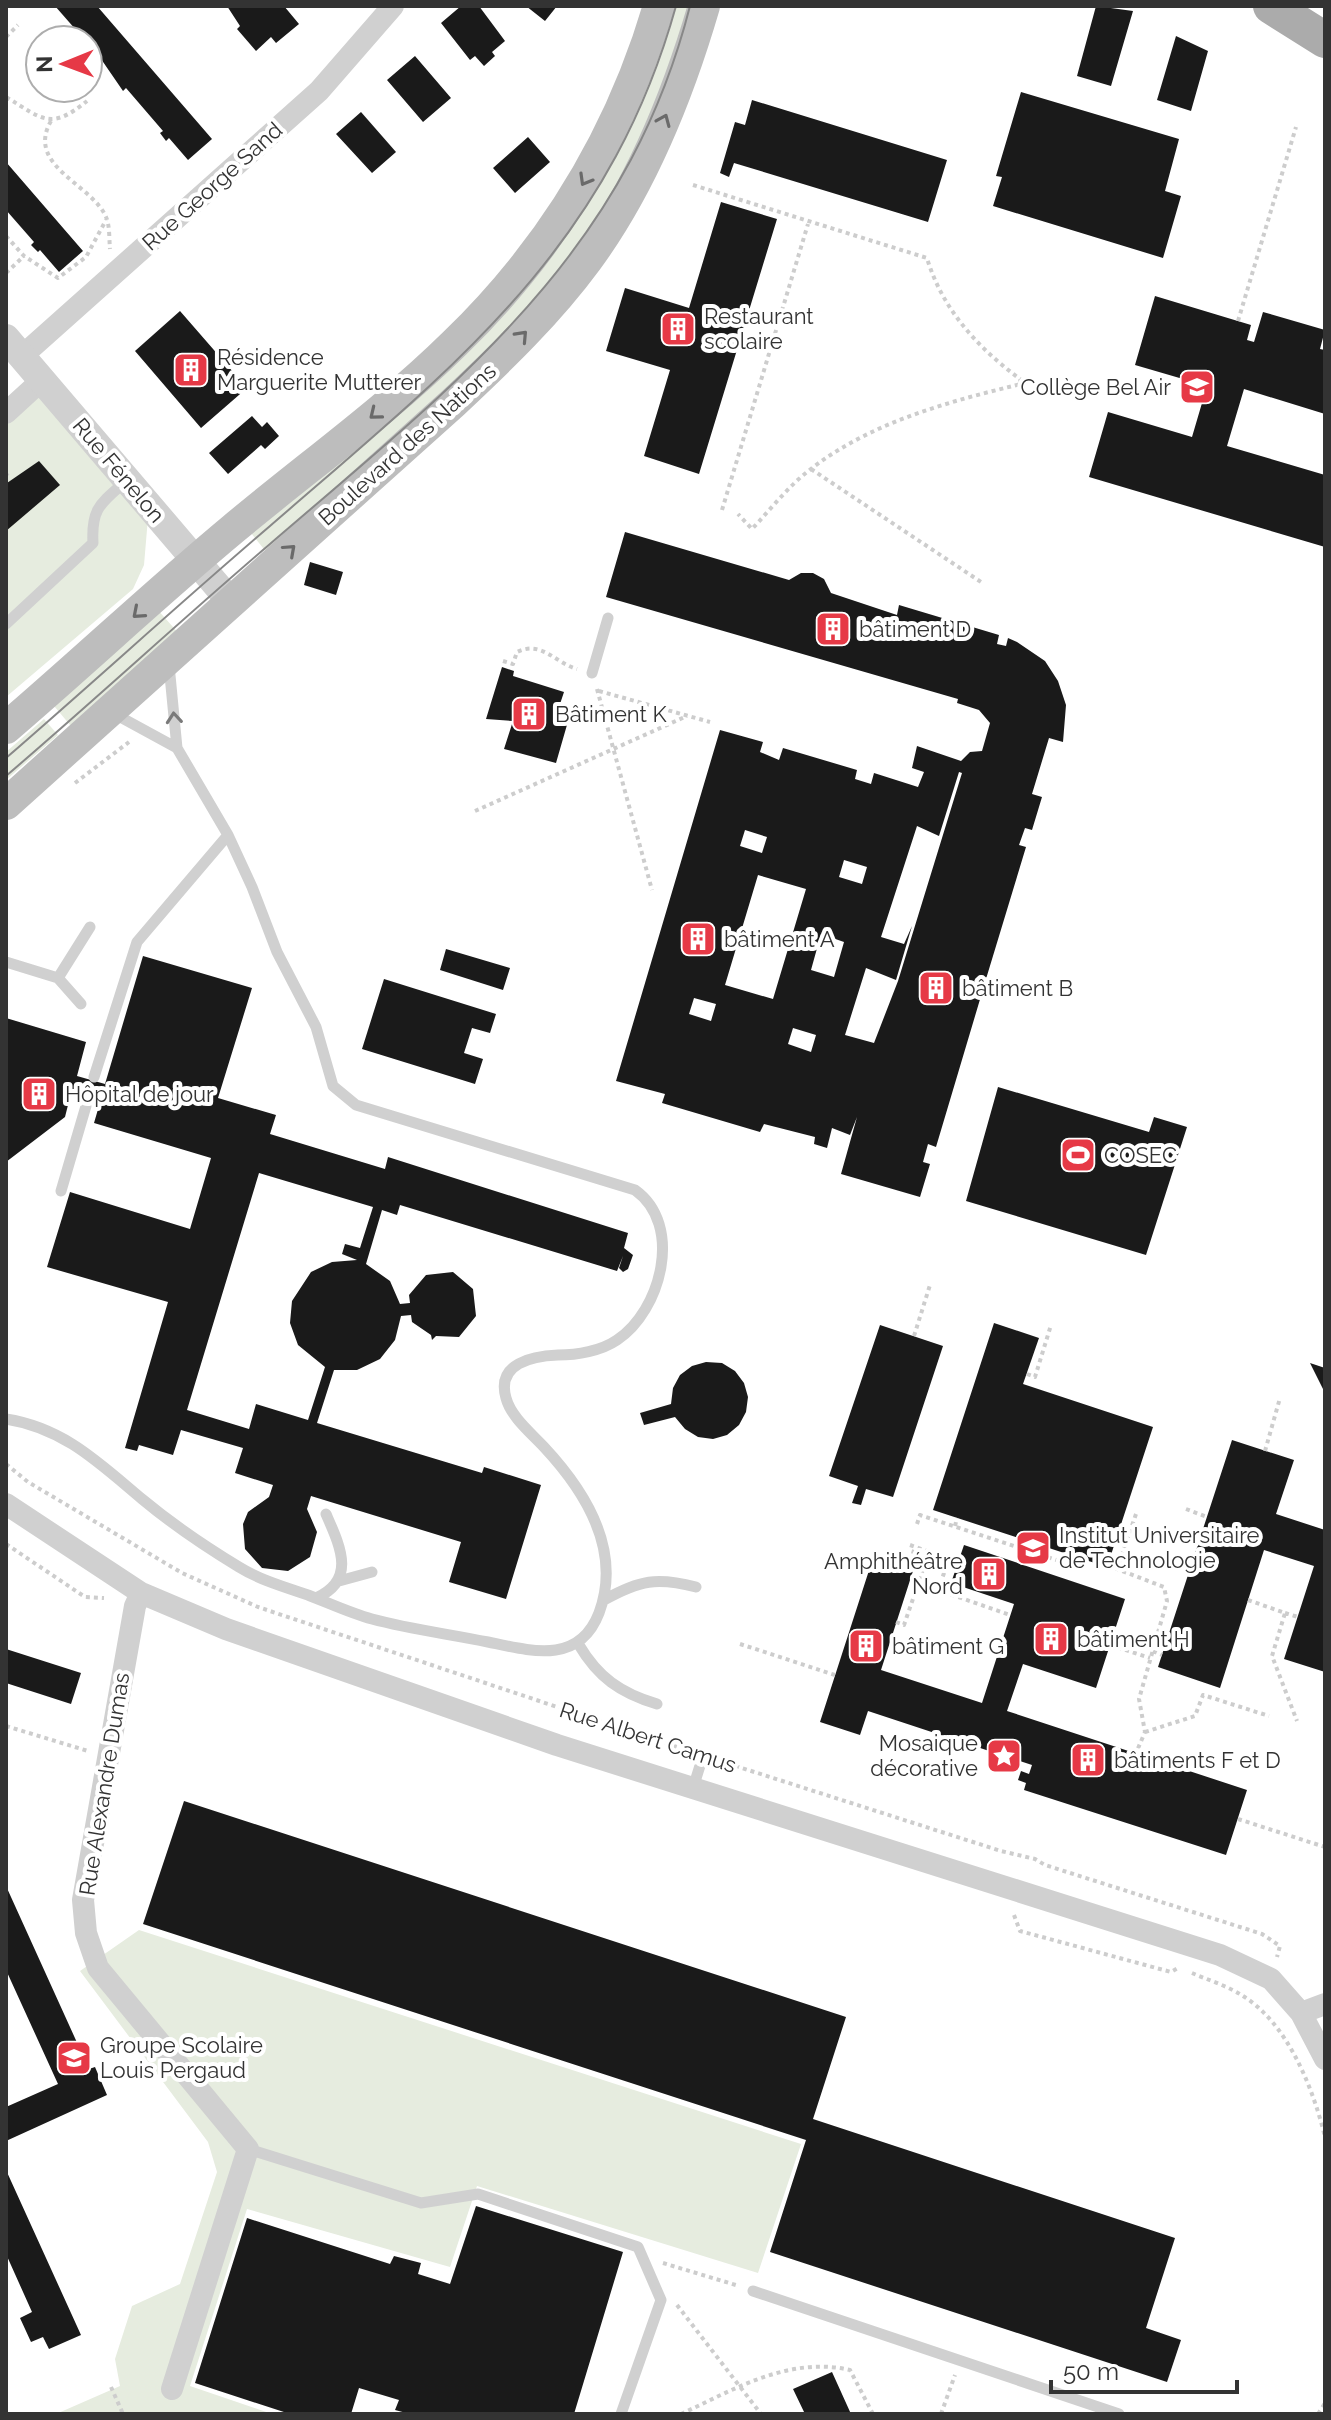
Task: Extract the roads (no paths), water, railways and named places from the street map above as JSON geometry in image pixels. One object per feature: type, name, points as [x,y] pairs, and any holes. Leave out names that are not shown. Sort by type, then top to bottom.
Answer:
[{"type":"main road","name":"Boulevard des Nations","points":[[6,728],[196,562],[455,344],[529,262],[568,209],[605,144],[630,91],[659,6]]},
{"type":"main road","name":"Boulevard des Nations","points":[[6,804],[453,403],[520,339],[558,297],[608,228],[644,164],[682,76],[704,6]]},
{"type":"main road","points":[[1271,6],[1315,35]]},
{"type":"street","name":"Rue George Sand","points":[[14,347],[119,269],[319,91],[393,6]]},
{"type":"street","name":"Rue Fénelon","points":[[14,347],[231,602]]},
{"type":"street","points":[[6,413],[42,380]]},
{"type":"street","name":"Rue Albert Camus","points":[[6,1504],[141,1593],[343,1672],[693,1788],[1220,1955],[1271,1979],[1301,2013],[1325,2059]]},
{"type":"street","name":"Rue Alexandre Dumas","points":[[141,1593],[135,1606],[83,1900],[86,1933],[98,1968],[248,2149]]},
{"type":"street","points":[[1301,2013],[1325,2004]]},
{"type":"street","points":[[172,2389],[248,2149]]},
{"type":"lane","points":[[6,624],[93,543],[91,521],[99,505],[127,481]]},
{"type":"lane","points":[[592,673],[608,618]]},
{"type":"lane","points":[[6,1419],[62,1436],[116,1473],[141,1498],[242,1569],[372,1619],[508,1646],[555,1651],[579,1645],[594,1625],[604,1600],[607,1570],[603,1536],[585,1500],[550,1453],[517,1418],[506,1398],[505,1385],[509,1373],[522,1359],[593,1350],[616,1341],[647,1310],[655,1294],[661,1257],[659,1224],[652,1209],[635,1190],[356,1105],[343,1096],[327,1072],[316,1027],[277,952],[228,835],[177,748],[168,659]]},
{"type":"lane","points":[[111,711],[177,748]]},
{"type":"lane","points":[[94,1077],[137,942],[228,835]]},
{"type":"lane","points":[[58,978],[90,927]]},
{"type":"lane","points":[[6,962],[58,978],[81,1004]]},
{"type":"lane","points":[[61,1191],[86,1106]]},
{"type":"lane","points":[[316,1598],[331,1592],[339,1581],[342,1553],[326,1514]]},
{"type":"lane","points":[[339,1581],[372,1572]]},
{"type":"lane","points":[[604,1600],[622,1590],[661,1579],[696,1587]]},
{"type":"lane","points":[[579,1645],[593,1669],[616,1688],[629,1696],[657,1704]]},
{"type":"lane","points":[[693,1788],[703,1756]]},
{"type":"lane","points":[[248,2149],[421,2203],[478,2194],[638,2247],[661,2300],[621,2414]]},
{"type":"lane","points":[[753,2291],[1119,2414]]},
{"type":"tram line","points":[[6,758],[401,412],[461,356],[516,298],[566,236],[609,168],[646,92],[676,6]]},
{"type":"tram line","points":[[6,776],[405,428],[467,370],[525,309],[578,244],[623,173],[661,95],[690,6]]},
{"type":"place","name":"Restaurant scolaire","points":[[678,329]]},
{"type":"place","name":"Résidence Marguerite Mutterer","points":[[191,370]]},
{"type":"place","name":"Collège Bel Air","points":[[1197,387]]},
{"type":"place","name":"bâtiment D","points":[[833,629]]},
{"type":"place","name":"Bâtiment K","points":[[529,714]]},
{"type":"place","name":"bâtiment A","points":[[698,939]]},
{"type":"place","name":"bâtiment B","points":[[936,988]]},
{"type":"place","name":"Hôpital de jour","points":[[39,1094]]},
{"type":"place","name":"COSEC","points":[[1078,1155]]},
{"type":"place","name":"Institut Universitaire de Technologie","points":[[1033,1548]]},
{"type":"place","name":"Amphithéâtre Nord","points":[[989,1574]]},
{"type":"place","name":"bâtiment H","points":[[1051,1639]]},
{"type":"place","name":"bâtiment G","points":[[866,1646]]},
{"type":"place","name":"Mosaique décorative","points":[[1004,1756]]},
{"type":"place","name":"bâtiments F et D","points":[[1088,1760]]},
{"type":"place","name":"Groupe Scolaire Louis Pergaud","points":[[74,2058]]}]
